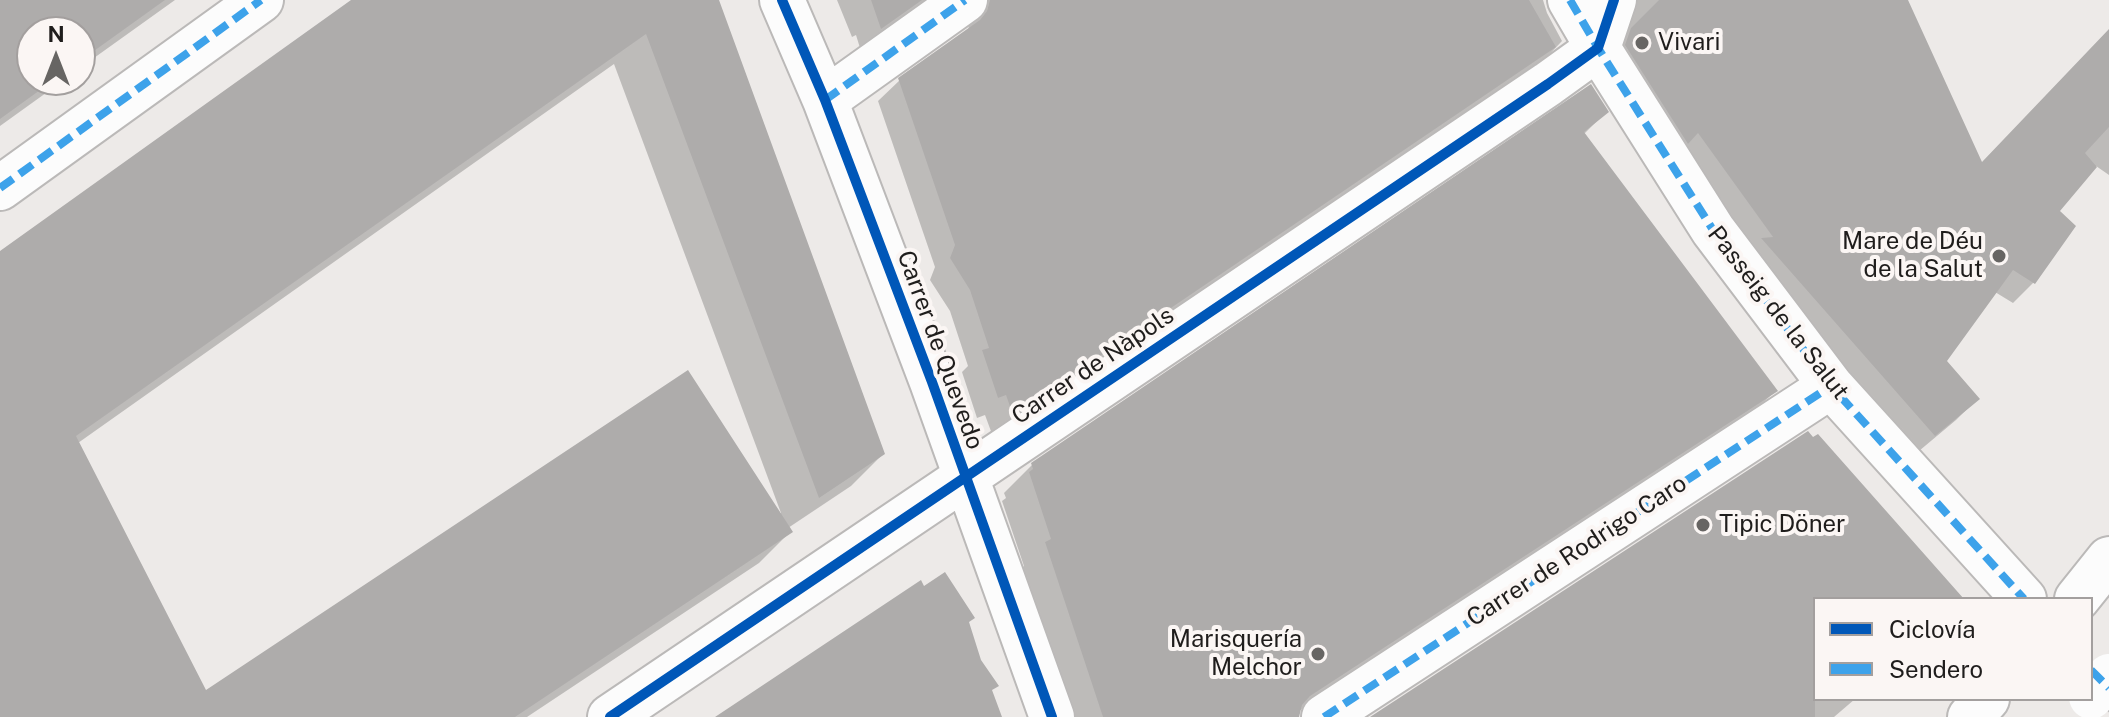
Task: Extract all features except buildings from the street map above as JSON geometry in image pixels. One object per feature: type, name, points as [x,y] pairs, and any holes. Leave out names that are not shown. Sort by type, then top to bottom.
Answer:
[{"type":"main road","points":[[0,188],[261,0]]},
{"type":"main road","name":"Carrer de Quevedo","points":[[782,0],[825,100],[966,476],[1052,717]]},
{"type":"main road","points":[[825,100],[965,0]]},
{"type":"main road","name":"Passeig de la Salut","points":[[1570,0],[1713,230],[1831,386],[2022,597]]},
{"type":"main road","points":[[1598,48],[1614,0]]},
{"type":"main road","name":"Carrer de Nàpols","points":[[610,717],[1598,48]]},
{"type":"main road","name":"Carrer de Rodrigo Caro","points":[[1324,717],[1831,386]]},
{"type":"main road","points":[[2079,597],[2109,559]]},
{"type":"main road","points":[[2093,695],[2109,676]]},
{"type":"main road","points":[[1970,717],[1985,701]]},
{"type":"marked path","points":[[0,188],[261,0]]},
{"type":"marked path","points":[[825,100],[965,0]]},
{"type":"marked path","points":[[1570,0],[1713,230],[1831,386],[2022,597]]},
{"type":"marked path","points":[[1324,717],[1831,386]]},
{"type":"marked path","points":[[2093,672],[2109,688]]},
{"type":"cycle path","points":[[782,0],[825,100],[932,382],[1052,717]]},
{"type":"cycle path","points":[[610,717],[1548,84],[1598,48],[1614,0]]},
{"type":"place","name":"Vivari","points":[[1642,43]]},
{"type":"place","name":"Mare de Déu de la Salut","points":[[1999,256]]},
{"type":"place","name":"Tipic Döner","points":[[1703,525]]},
{"type":"place","name":"Marisquería Melchor","points":[[1318,654]]}]
